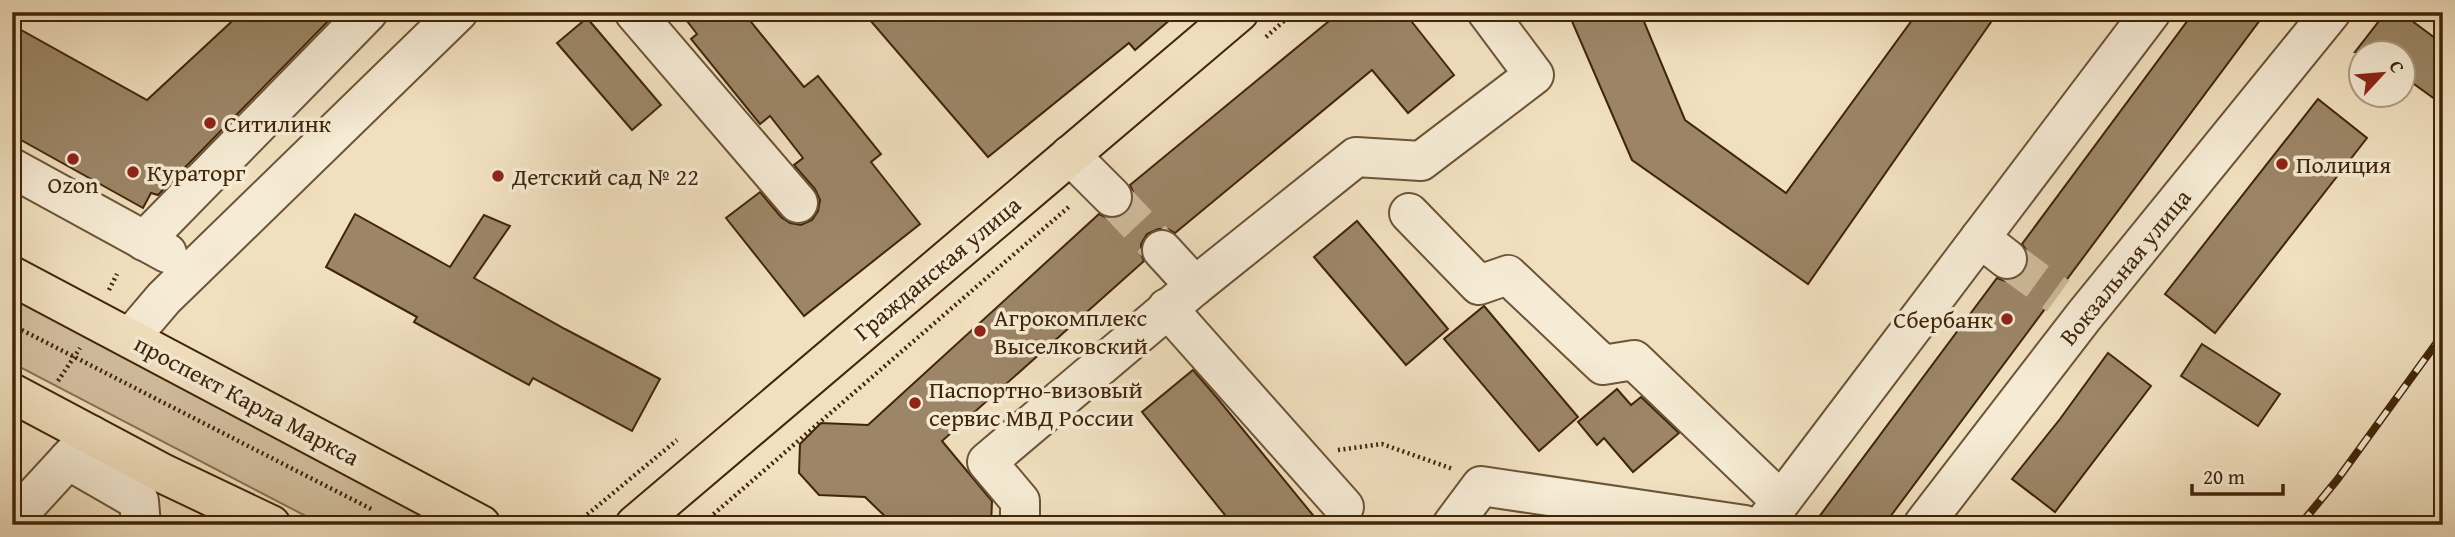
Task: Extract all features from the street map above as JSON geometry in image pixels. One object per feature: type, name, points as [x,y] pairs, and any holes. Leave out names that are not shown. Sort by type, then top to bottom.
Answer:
[{"type":"main road","name":"Гражданская улица","points":[[635,525],[1070,155],[1251,26]]},
{"type":"main road","name":"проспект Карла Маркса","points":[[12,276],[481,525]]},
{"type":"main road","points":[[26,400],[80,447],[164,474],[271,525]]},
{"type":"main road","points":[[164,474],[201,505],[216,525]]},
{"type":"street","points":[[144,241],[368,12]]},
{"type":"street","points":[[130,338],[164,298],[458,12]]},
{"type":"street","points":[[634,12],[798,203]]},
{"type":"street","points":[[1020,525],[1020,501],[986,462],[1181,297],[1356,157],[1421,161],[1534,75],[1487,12]]},
{"type":"street","points":[[1409,213],[1479,285],[1508,275],[1603,365],[1634,360],[1771,512],[1994,249],[2151,12]]},
{"type":"street","name":"Вокзальная улица","points":[[1923,525],[2071,306],[2319,17]]},
{"type":"street","points":[[1070,155],[1105,189]]},
{"type":"street","points":[[12,169],[194,269]]},
{"type":"street","points":[[1162,250],[1181,297],[1298,456],[1344,507]]},
{"type":"street","points":[[12,521],[80,447],[139,501],[141,525]]},
{"type":"street","points":[[1452,525],[1481,486],[1745,525]]},
{"type":"path","points":[[1251,26],[1294,12]]},
{"type":"path","points":[[701,525],[1105,189]]},
{"type":"path","points":[[26,400],[75,357],[117,274]]},
{"type":"path","points":[[12,325],[377,512]]},
{"type":"path","points":[[1298,456],[1382,444],[1446,465],[1481,486]]},
{"type":"shaded area","points":[[12,291],[454,525],[323,525],[12,363]]},
{"type":"building","points":[[242,12],[337,12],[158,195],[151,193],[143,208],[12,135],[12,25],[147,100]]},
{"type":"building","points":[[680,12],[743,12],[804,87],[818,76],[881,154],[871,162],[920,224],[804,316],[726,218],[760,192],[781,217],[790,223],[801,225],[812,220],[818,211],[820,200],[815,189],[794,165],[803,158],[770,116],[760,124],[691,39],[697,34]]},
{"type":"building","points":[[863,12],[1179,12],[1135,50],[1129,43],[988,157]]},
{"type":"building","points":[[1340,12],[1404,12],[1454,75],[1408,113],[1372,70],[1175,233],[1168,229],[1158,229],[1147,234],[1141,244],[1144,261],[942,441],[992,501],[991,525],[894,525],[865,497],[819,495],[799,473],[800,444],[821,423],[868,425],[1099,214],[1107,218],[1117,218],[1127,213],[1133,202],[1130,185]]},
{"type":"building","points":[[1568,12],[1640,12],[1685,120],[1786,193],[1918,12],[1998,12],[1808,284],[1632,160]]},
{"type":"building","points":[[2194,12],[2266,12],[1884,525],[1813,525],[1997,278],[2005,281],[2015,279],[2025,272],[2029,261],[2022,244]]},
{"type":"building","points":[[2386,12],[2400,12],[2443,44],[2443,105],[2416,85],[2416,38],[2366,38]]},
{"type":"building","points":[[587,18],[661,105],[632,130],[557,43]]},
{"type":"building","points":[[2318,99],[2367,138],[2215,333],[2165,294]]},
{"type":"building","points":[[355,214],[450,267],[484,215],[510,226],[474,278],[660,379],[632,431],[533,378],[529,385],[414,322],[417,317],[326,267]]},
{"type":"building","points":[[1357,221],[1448,329],[1406,365],[1314,257]]},
{"type":"building","points":[[1484,306],[1578,417],[1539,451],[1444,339]]},
{"type":"building","points":[[2202,344],[2280,394],[2258,426],[2181,376]]},
{"type":"building","points":[[2108,353],[2151,386],[2055,512],[2012,479]]},
{"type":"building","points":[[1193,370],[1321,525],[1233,525],[1142,412]]},
{"type":"building","points":[[1617,389],[1631,405],[1641,397],[1679,433],[1633,472],[1604,438],[1597,445],[1578,422]]},
{"type":"tunnel","points":[[1112,197],[1162,250]]},
{"type":"tunnel","points":[[2007,259],[2058,296]]},
{"type":"railway","points":[[2300,525],[2337,480],[2443,334]]},
{"type":"place","name":"Ситилинк","points":[[210,123]]},
{"type":"place","name":"Ozon","points":[[73,159]]},
{"type":"place","name":"Полиция","points":[[2282,164]]},
{"type":"place","name":"Кураторг","points":[[133,172]]},
{"type":"place","name":"Детский сад № 22","points":[[498,176]]},
{"type":"place","name":"Сбербанк","points":[[2007,319]]},
{"type":"place","name":"Агрокомплекс Выселковский","points":[[980,331]]},
{"type":"place","name":"Паспортно-визовый сервис МВД России","points":[[915,403]]}]
